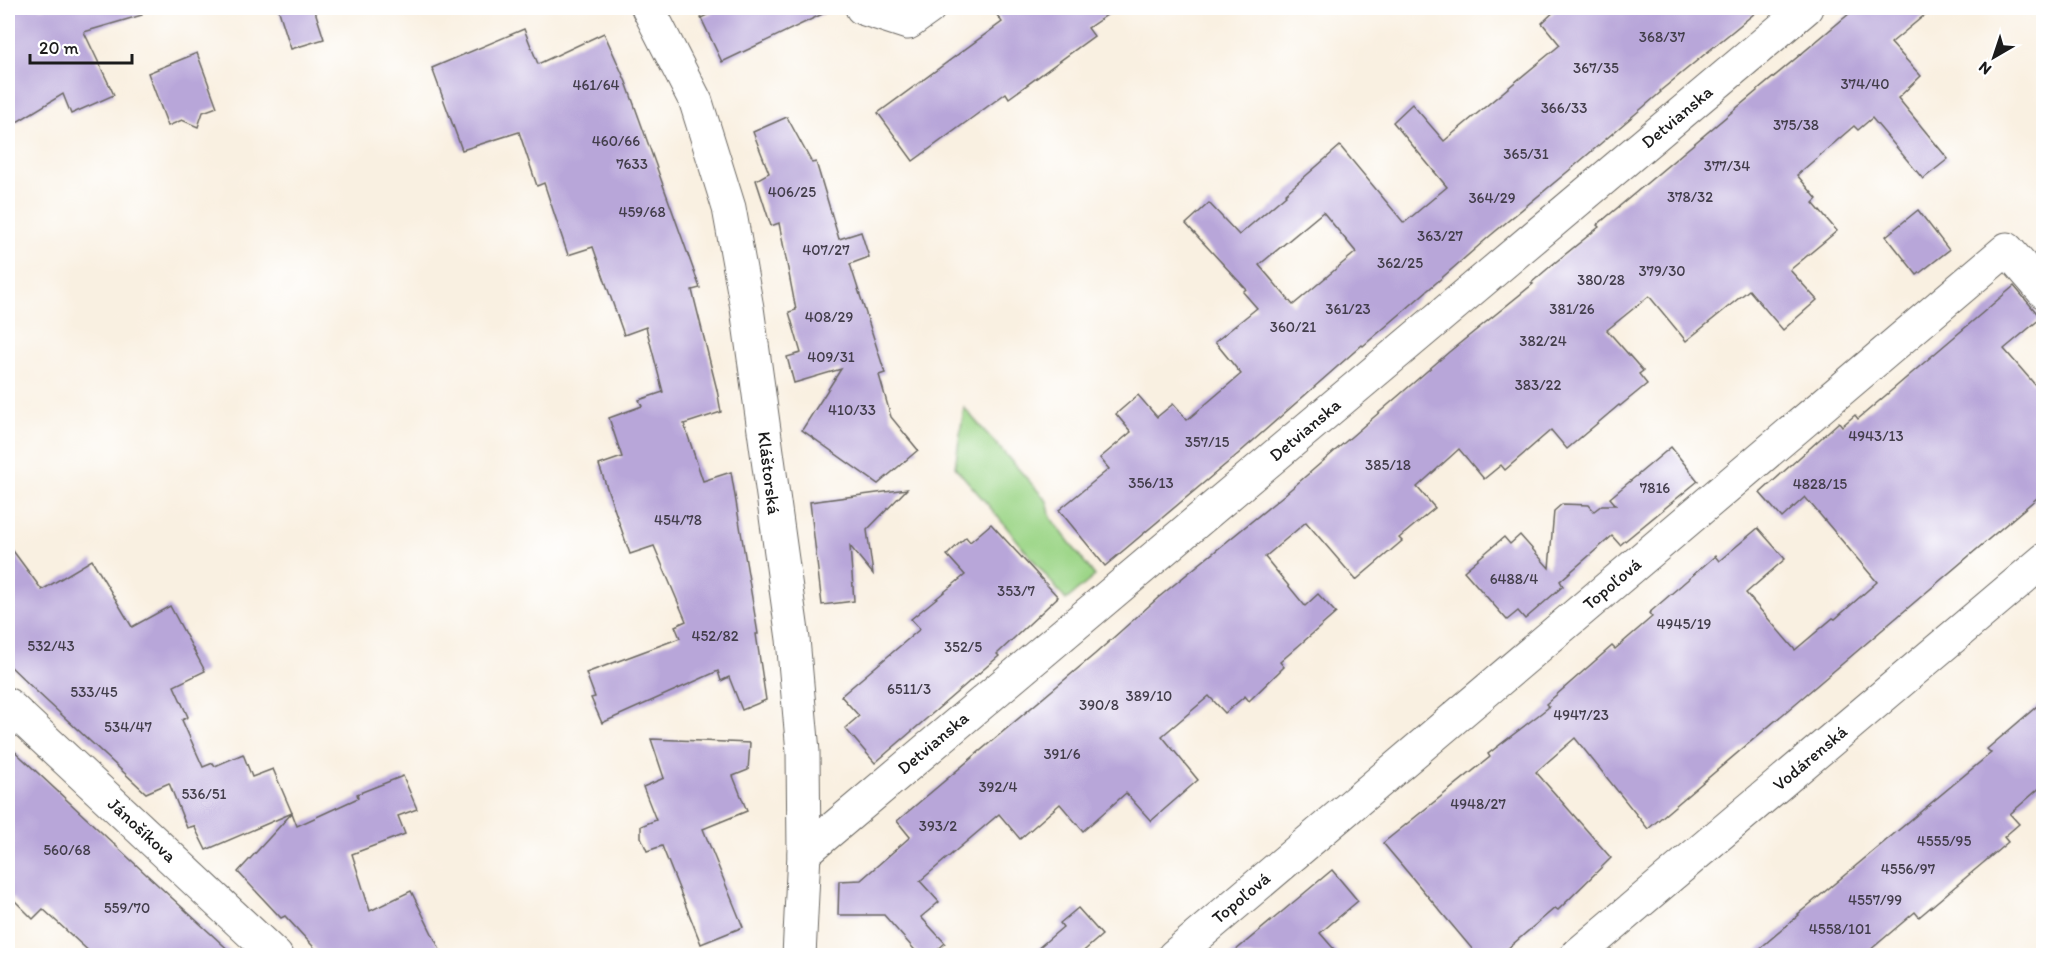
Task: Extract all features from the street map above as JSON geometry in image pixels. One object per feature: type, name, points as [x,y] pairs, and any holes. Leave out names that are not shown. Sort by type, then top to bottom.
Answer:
[{"type":"street","name":"Kláštorská","points":[[648,8],[696,102],[729,208],[747,308],[793,639],[803,752],[804,853],[799,956]]},
{"type":"street","points":[[862,8],[908,23],[929,8]]},
{"type":"street","name":"Detvianska","points":[[804,853],[1806,8]]},
{"type":"street","name":"Topoľová","points":[[1174,956],[2007,249],[2043,292]]},
{"type":"street","name":"Vodárenská","points":[[1576,956],[2043,561]]},
{"type":"street","name":"Jánošíkova","points":[[8,705],[276,956]]},
{"type":"green space","points":[[964,408],[1047,501],[1051,518],[1095,576],[1066,600],[955,467]]},
{"type":"building","points":[[8,8],[141,8],[142,15],[84,32],[114,95],[71,114],[63,94],[17,122],[8,107]]},
{"type":"building","points":[[278,8],[314,8],[324,39],[291,49]]},
{"type":"building","points":[[720,8],[835,8],[722,62],[701,18]]},
{"type":"building","points":[[992,8],[1117,8],[1088,28],[1094,36],[1009,98],[1006,93],[913,161],[878,113],[1002,22]]},
{"type":"building","points":[[1558,8],[1761,8],[1660,91],[1105,566],[1059,510],[1109,469],[1100,458],[1131,432],[1116,414],[1138,395],[1157,417],[1173,404],[1187,420],[1241,374],[1215,342],[1257,308],[1243,292],[1246,289],[1186,224],[1209,203],[1239,235],[1340,146],[1404,223],[1447,187],[1393,122],[1412,104],[1444,141],[1560,45],[1542,23]],"holes":[[[1323,212],[1356,252],[1293,305],[1259,265]]]},
{"type":"building","points":[[1856,8],[1933,8],[1891,43],[1921,76],[1898,98],[1948,159],[1923,179],[1872,118],[1858,130],[1854,126],[1797,175],[1817,199],[1813,203],[1837,231],[1790,270],[1817,300],[1783,330],[1749,290],[1686,341],[1649,296],[1607,330],[1643,371],[1639,374],[1647,384],[1567,449],[1551,430],[1505,470],[1501,465],[1484,479],[1459,449],[1417,487],[1435,508],[1399,538],[1402,541],[1356,580],[1306,522],[1265,557],[1305,606],[1318,594],[1336,613],[1280,662],[1284,667],[1249,701],[1245,696],[1225,713],[1209,696],[1162,736],[1198,780],[1151,821],[1126,793],[1083,831],[1060,804],[1020,839],[999,814],[920,881],[939,902],[921,917],[945,943],[931,956],[920,956],[884,915],[838,915],[839,881],[861,880],[910,837],[897,821],[1159,597],[1284,495],[1449,352],[1533,284],[1531,283],[1599,227],[1597,225]]},
{"type":"building","points":[[524,29],[538,64],[604,33],[626,82],[700,288],[692,290],[721,412],[684,424],[703,481],[731,472],[758,634],[756,634],[766,700],[742,710],[729,677],[721,681],[718,671],[602,723],[591,698],[595,697],[586,673],[680,638],[675,626],[686,621],[654,546],[630,554],[599,465],[622,457],[609,418],[642,406],[639,400],[663,392],[646,327],[624,335],[593,247],[568,255],[544,183],[537,186],[519,132],[462,150],[432,68]]},
{"type":"building","points":[[197,53],[217,107],[203,112],[198,127],[182,120],[168,126],[148,73]]},
{"type":"building","points":[[787,117],[812,163],[816,162],[839,239],[861,232],[869,257],[850,264],[885,373],[879,375],[891,417],[918,450],[878,484],[802,430],[841,369],[794,383],[787,357],[801,353],[789,312],[796,310],[779,223],[771,226],[756,180],[769,173],[753,132]]},
{"type":"building","points":[[1918,210],[1949,250],[1917,275],[1886,236]]},
{"type":"building","points":[[2014,286],[2041,318],[2004,349],[2043,394],[2043,493],[1648,829],[1575,738],[1536,772],[1611,858],[1558,910],[1555,908],[1499,956],[1478,956],[1383,843],[1490,757],[1488,754],[1549,707],[1546,704],[1612,646],[1615,649],[1652,617],[1649,613],[1715,556],[1719,561],[1758,528],[1785,559],[1746,593],[1795,650],[1877,582],[1805,497],[1782,518],[1760,493],[1839,422],[1842,426],[1855,415],[1858,419]]},
{"type":"building","points":[[1671,447],[1698,481],[1620,545],[1612,536],[1560,581],[1563,586],[1525,619],[1518,611],[1507,620],[1464,571],[1504,537],[1510,544],[1520,535],[1549,568],[1554,511],[1562,504],[1589,505],[1594,511],[1602,505],[1616,505],[1610,498]]},
{"type":"building","points":[[907,489],[867,530],[873,574],[850,546],[854,601],[822,605],[810,502]]},
{"type":"building","points":[[991,524],[1058,597],[997,654],[999,656],[875,763],[845,728],[859,716],[841,696],[920,629],[911,619],[965,575],[947,555],[966,537],[970,542]]},
{"type":"building","points":[[8,544],[42,590],[92,560],[132,627],[170,606],[205,671],[174,686],[188,717],[182,720],[203,767],[213,763],[215,766],[243,754],[252,777],[273,769],[292,813],[206,850],[194,826],[187,828],[169,783],[146,793],[36,691],[8,664]]},
{"type":"building","points":[[2043,701],[2043,785],[2010,814],[2019,824],[2004,837],[2008,842],[1919,917],[1915,912],[1863,956],[1751,956],[1991,753],[1987,749]]},
{"type":"building","points":[[651,739],[750,743],[748,770],[733,776],[747,811],[703,829],[743,927],[701,944],[662,846],[647,851],[641,837],[641,826],[656,820],[643,787],[664,778]]},
{"type":"building","points":[[8,745],[235,956],[94,956],[43,909],[33,919],[8,894]]},
{"type":"building","points":[[403,776],[417,809],[398,816],[405,834],[352,854],[370,911],[411,891],[443,956],[322,956],[285,916],[281,918],[238,872],[292,813],[297,826],[358,798],[357,794]]},
{"type":"building","points":[[1332,870],[1358,901],[1320,933],[1340,956],[1229,956]]},
{"type":"building","points":[[1078,908],[1102,935],[1078,956],[1029,956],[1063,927],[1060,923]]}]
